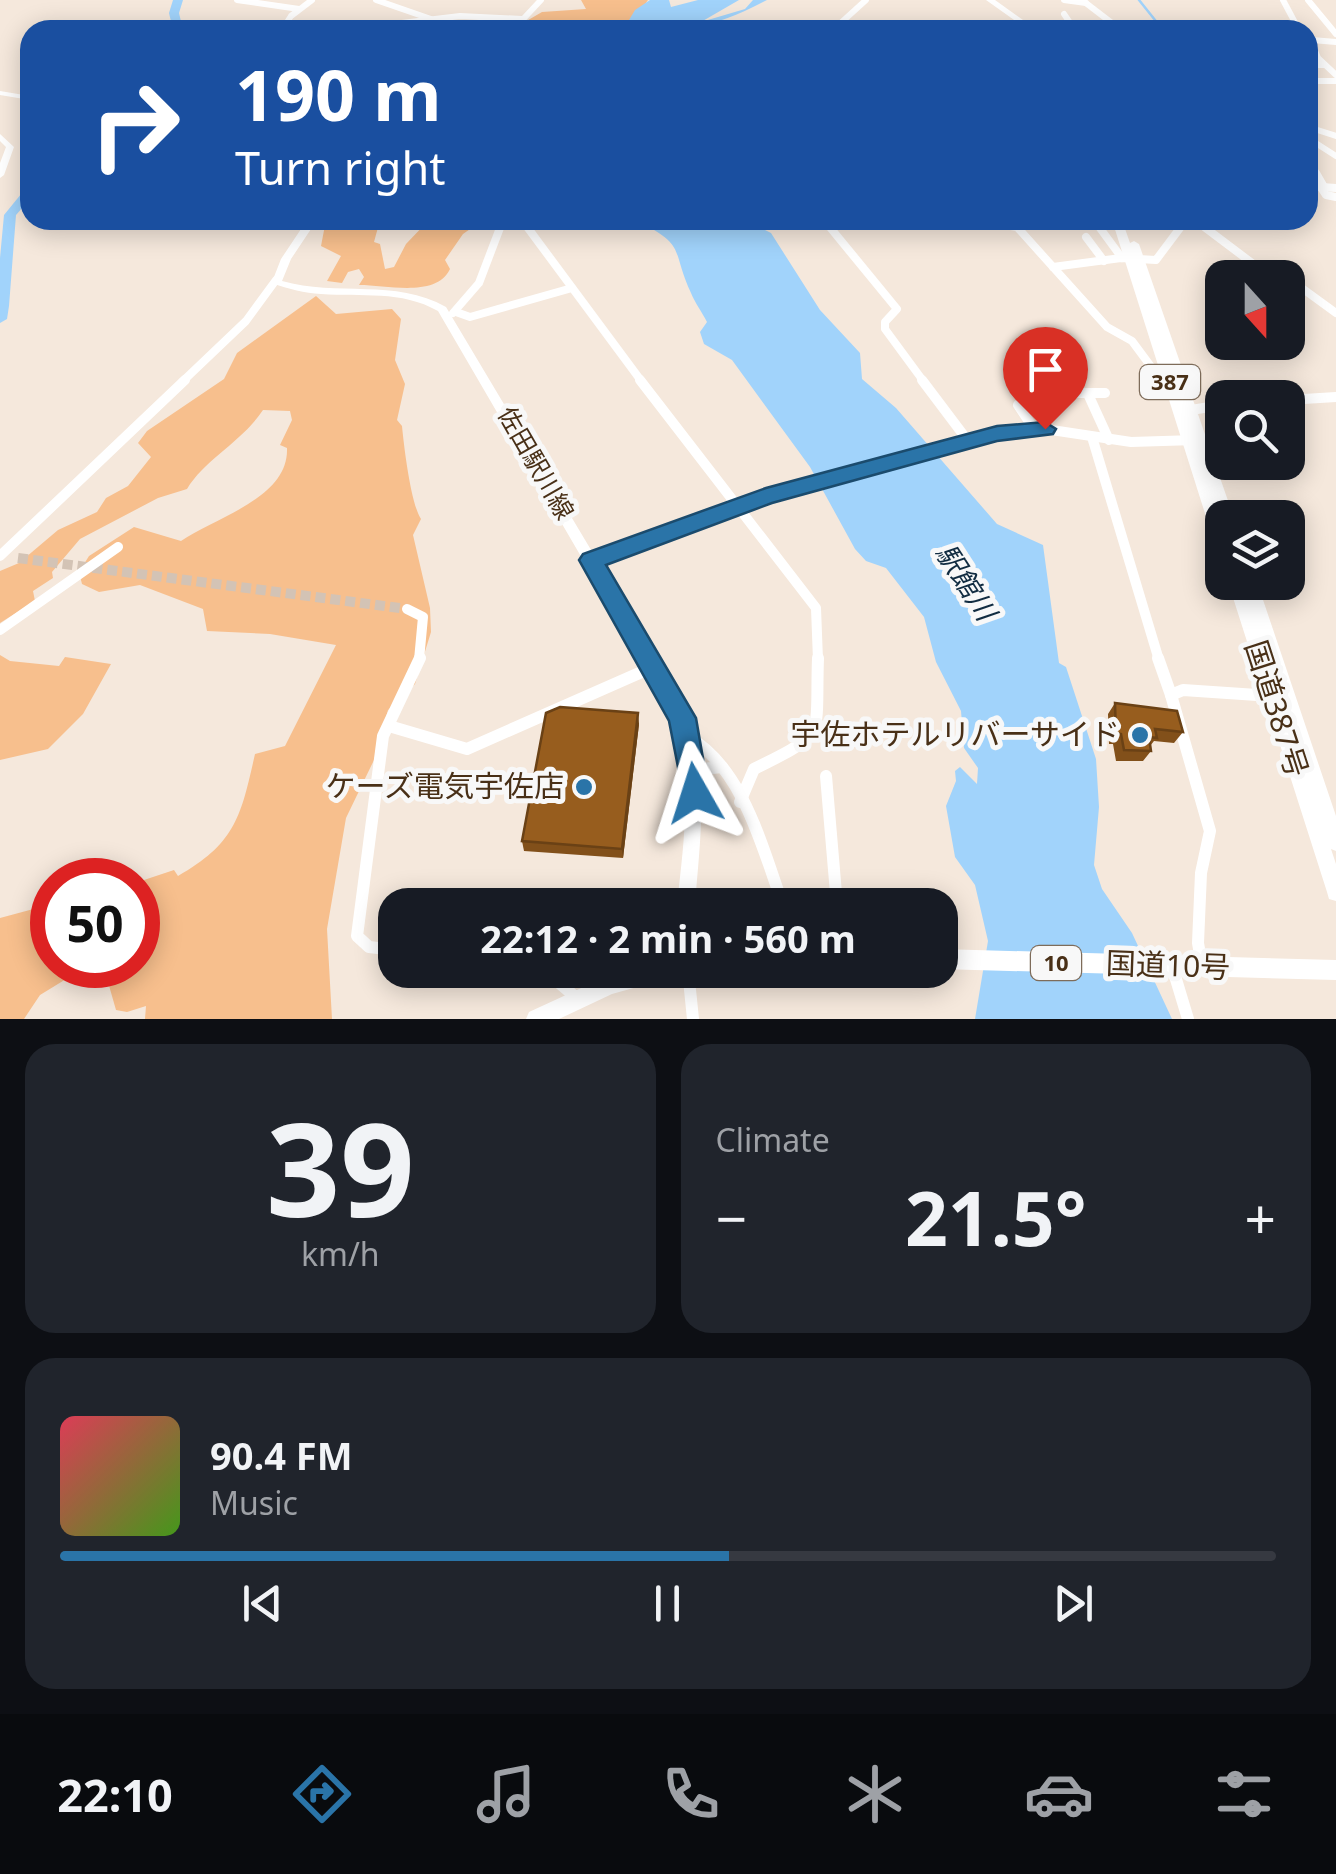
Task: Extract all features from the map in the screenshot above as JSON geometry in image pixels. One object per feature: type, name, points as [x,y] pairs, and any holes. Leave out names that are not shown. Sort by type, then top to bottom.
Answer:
[{"type":"highway","points":[[990,0],[1018,20]]},
{"type":"highway","name":"387","points":[[1120,230],[1167,374],[1219,500]]},
{"type":"highway","name":"387","points":[[1127,230],[1130,259],[1191,410],[1194,439],[1210,500]]},
{"type":"highway","name":"国道387号","points":[[1241,600],[1336,892]]},
{"type":"highway","name":"国道387号","points":[[1255,600],[1336,842]]},
{"type":"highway","name":"国道10号","points":[[958,960],[1336,970]]},
{"type":"highway","points":[[536,1019],[611,988]]},
{"type":"main road","points":[[0,136],[10,147],[0,175]]},
{"type":"main road","points":[[306,230],[276,280],[326,292],[413,296],[452,314]]},
{"type":"main road","name":"佐田駅川線","points":[[452,314],[654,667],[688,737],[694,770],[687,888]]},
{"type":"street","points":[[237,0],[300,9]]},
{"type":"street","points":[[291,20],[312,0]]},
{"type":"street","points":[[376,0],[432,19]]},
{"type":"street","points":[[427,20],[522,19],[541,0]]},
{"type":"street","points":[[845,20],[866,0]]},
{"type":"street","points":[[1064,0],[1084,2],[1108,20]]},
{"type":"street","points":[[1308,0],[1336,34]]},
{"type":"street","points":[[1064,14],[1068,20]]},
{"type":"street","points":[[1318,54],[1336,78]]},
{"type":"street","points":[[1318,65],[1324,65]]},
{"type":"street","points":[[1318,177],[1326,195],[1336,197]]},
{"type":"street","points":[[1318,186],[1336,188]]},
{"type":"street","points":[[452,314],[468,300],[501,230]]},
{"type":"street","points":[[529,230],[734,507],[813,604],[820,620],[816,730],[809,742],[754,769],[740,802]]},
{"type":"street","points":[[832,230],[898,309],[885,322],[886,329],[966,442]]},
{"type":"street","points":[[1020,230],[1108,328],[1128,337],[1155,372],[1167,374]]},
{"type":"street","points":[[1103,230],[1130,259]]},
{"type":"street","points":[[1053,267],[1160,258],[1176,230]]},
{"type":"street","points":[[1209,230],[1248,260]]},
{"type":"street","points":[[1086,237],[1104,260]]},
{"type":"street","points":[[0,555],[246,322],[276,280]]},
{"type":"street","points":[[452,314],[470,317],[572,288]]},
{"type":"street","points":[[1305,291],[1336,313]]},
{"type":"street","points":[[1105,393],[1083,394],[1102,410],[1110,440]]},
{"type":"street","points":[[1034,428],[1018,406],[1055,398]]},
{"type":"street","points":[[1305,399],[1336,398]]},
{"type":"street","points":[[1191,410],[1205,408]]},
{"type":"street","points":[[591,560],[782,492],[966,442],[1034,428],[1110,440],[1194,439]]},
{"type":"street","points":[[1092,437],[1210,831],[1200,890],[1198,943],[1203,967]]},
{"type":"street","points":[[0,630],[118,546]]},
{"type":"street","points":[[0,555],[18,558]]},
{"type":"street","points":[[378,948],[368,947],[357,936],[371,855],[380,756],[388,726],[423,652],[423,617],[407,609]]},
{"type":"street","points":[[388,726],[467,748],[654,667]]},
{"type":"street","points":[[1171,695],[1182,690],[1272,696]]},
{"type":"street","points":[[688,737],[708,744],[722,768],[775,888]]},
{"type":"street","points":[[694,770],[722,768]]},
{"type":"street","points":[[826,776],[836,888]]},
{"type":"street","points":[[1172,966],[1188,1019]]},
{"type":"street","points":[[565,988],[578,999]]},
{"type":"street","points":[[690,988],[693,1019]]},
{"type":"shaded area","points":[[581,0],[648,0],[633,20],[528,20],[542,12],[586,9]]},
{"type":"shaded area","points":[[324,230],[377,230],[374,242],[380,244],[385,269],[394,267],[406,244],[419,230],[469,230],[445,260],[450,269],[443,278],[423,287],[359,285],[364,277],[359,269],[348,272],[342,283],[327,281],[341,256],[321,246]]},
{"type":"shaded area","points":[[316,296],[336,314],[392,309],[401,319],[395,360],[405,384],[397,420],[402,426],[411,489],[421,519],[413,535],[430,608],[431,632],[415,684],[388,710],[374,760],[346,818],[327,929],[332,1019],[145,1019],[146,1006],[127,1012],[116,1010],[110,988],[160,988],[160,875],[174,870],[178,876],[213,852],[224,839],[240,811],[255,754],[285,746],[336,645],[270,634],[207,631],[203,609],[140,585],[99,592],[82,584],[79,572],[89,556],[134,527],[181,541],[264,493],[284,465],[287,448],[280,445],[292,420],[290,411],[263,410],[187,489],[158,498],[80,539],[52,572],[53,578],[33,591],[35,601],[0,623],[0,571],[19,563],[58,530],[97,512],[106,498],[128,486],[151,457],[138,443],[147,431],[224,379],[237,353]]},
{"type":"shaded area","points":[[0,655],[10,661],[59,666],[65,657],[111,664],[83,714],[48,749],[0,760]]},
{"type":"shaded area","points":[[30,910],[30,988],[51,988],[40,995],[24,1019],[0,1019],[0,918]]},
{"type":"water","points":[[650,0],[669,0],[671,7],[698,0],[739,0],[704,20],[629,20],[635,10]]},
{"type":"water","points":[[753,0],[767,0],[729,17],[708,20],[745,9]]},
{"type":"water","name":"駅館川","points":[[654,230],[771,233],[820,310],[860,353],[862,379],[896,408],[997,524],[1043,545],[1059,663],[1066,667],[1096,759],[1099,807],[1094,865],[1102,889],[1132,933],[1172,1019],[975,1019],[988,941],[975,885],[955,857],[946,806],[956,781],[955,771],[960,767],[977,784],[978,768],[964,748],[961,711],[936,662],[924,617],[886,568],[866,561],[855,549],[810,467],[732,360],[704,344],[700,332],[707,322],[691,293],[675,249]]},
{"type":"building","points":[[1115,703],[1177,711],[1183,732],[1155,729],[1157,738],[1149,737],[1151,751],[1124,750],[1121,734],[1116,733]]},
{"type":"building","name":"ケーズ電気宇佐店","points":[[560,707],[638,713],[622,849],[522,841],[546,713]]},
{"type":"waterway","points":[[176,20],[178,0]]},
{"type":"waterway","points":[[1139,0],[1155,20]]},
{"type":"waterway","points":[[0,319],[10,215],[20,203]]},
{"type":"tunnel","points":[[18,558],[407,609]]},
{"type":"place","name":"宇佐ホテルリバーサイド","points":[[1140,735]]},
{"type":"place","name":"ケーズ電気宇佐店","points":[[584,787]]},
{"type":"route","points":[[695,793],[692,756],[682,718],[591,560],[766,496],[997,433],[1045,429]]}]
